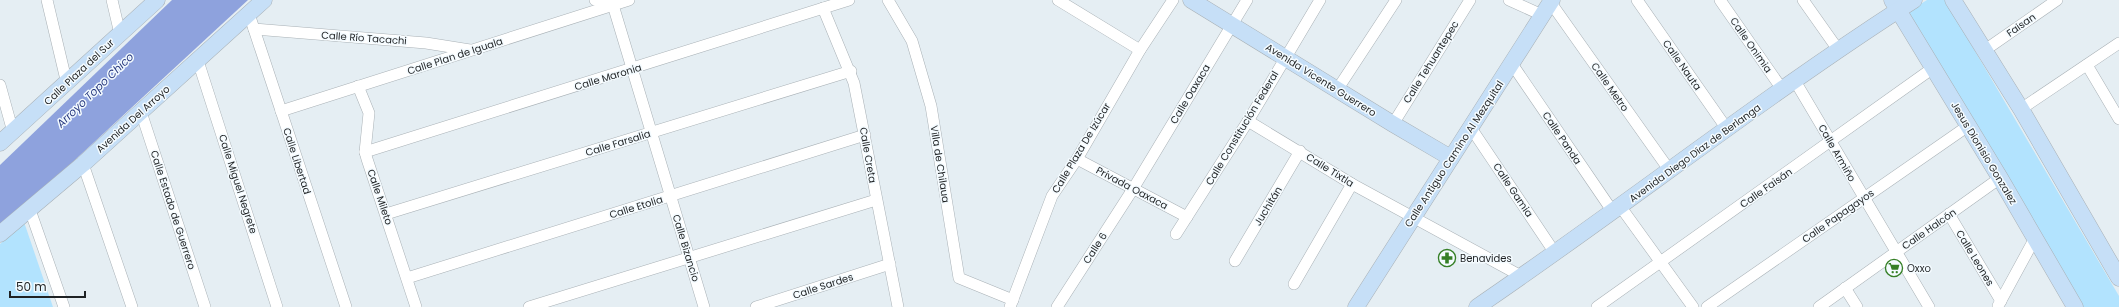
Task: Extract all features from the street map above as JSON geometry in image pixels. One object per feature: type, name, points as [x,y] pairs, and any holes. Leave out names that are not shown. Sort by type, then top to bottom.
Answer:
[{"type":"street","points":[[47,0],[67,84]]},
{"type":"street","points":[[112,0],[120,34]]},
{"type":"street","name":"Calle Plaza del Sur","points":[[0,143],[67,84],[157,0]]},
{"type":"street","name":"Avenida Del Arroyo","points":[[0,234],[83,164],[264,0]]},
{"type":"street","points":[[595,0],[613,5]]},
{"type":"street","name":"Calle Plan de Iguala","points":[[281,111],[629,0]]},
{"type":"street","name":"Calle Maronia","points":[[365,152],[849,0]]},
{"type":"street","name":"Villa de Chilaua","points":[[888,0],[912,40],[931,106],[958,275],[961,280],[1012,303]]},
{"type":"street","points":[[1058,0],[1140,50]]},
{"type":"street","name":"Calle Plaza De Izúcar","points":[[1012,303],[1049,202],[1140,50],[1173,0]]},
{"type":"street","name":"Avenida Vicente Guerrero","points":[[1191,0],[1451,158]]},
{"type":"street","name":"Calle Oaxaca","points":[[1133,189],[1247,0]]},
{"type":"street","name":"Calle Constitución Federal","points":[[1176,234],[1248,121],[1320,0]]},
{"type":"street","points":[[1337,90],[1396,0]]},
{"type":"street","name":"Calle Tehuantepec","points":[[1393,124],[1470,0]]},
{"type":"street","points":[[1509,0],[1548,6]]},
{"type":"street","name":"Calle Nauta","points":[[1637,0],[1727,129]]},
{"type":"street","name":"Calle Onimia","points":[[1720,0],[1788,85]]},
{"type":"street","points":[[1803,0],[1839,51]]},
{"type":"street","name":"Avenida Diego Díaz de Berlanga","points":[[1477,307],[1617,209],[1788,85],[1839,51],[1895,5],[1914,0]]},
{"type":"street","points":[[1953,0],[2021,109],[2119,278]]},
{"type":"street","name":"Faisan","points":[[1985,50],[2057,0]]},
{"type":"street","name":"Calle Bizancio","points":[[613,5],[704,307]]},
{"type":"street","name":"Jesus Dionisio Gonzalez","points":[[1895,5],[2000,178],[2075,307]]},
{"type":"street","name":"Calle Antiguo Camino Al Mezquital","points":[[1356,307],[1548,6]]},
{"type":"street","name":"Calle Metro","points":[[1548,6],[1670,171]]},
{"type":"street","name":"Calle Creta","points":[[823,8],[851,71],[865,135],[876,200],[898,307]]},
{"type":"street","name":"Calle Libertad","points":[[249,14],[346,307]]},
{"type":"street","name":"Calle Río Tacachi","points":[[254,29],[426,43],[473,50]]},
{"type":"street","points":[[2021,109],[2119,43]]},
{"type":"street","name":"Calle Miguel Negrete","points":[[198,61],[278,307]]},
{"type":"street","name":"Calle Panda","points":[[1512,64],[1617,209],[1660,262],[1693,307]]},
{"type":"street","points":[[2087,65],[2119,119]]},
{"type":"street","name":"Calle Faisán","points":[[1598,307],[1832,142],[1933,68]]},
{"type":"street","name":"Calle Farsalia","points":[[386,214],[851,71]]},
{"type":"street","points":[[0,85],[2,101],[13,132]]},
{"type":"street","name":"Calle Armiño","points":[[1788,85],[1832,142],[1929,307]]},
{"type":"street","name":"Calle Mileto","points":[[358,86],[369,113],[365,152],[416,307]]},
{"type":"street","name":"Calle Estado de Guerrero","points":[[141,112],[206,307]]},
{"type":"street","name":"Calle Tixtla","points":[[1248,121],[1352,184],[1521,276]]},
{"type":"street","name":"Calle Papagayos","points":[[1707,307],[1968,126]]},
{"type":"street","name":"Calle Gamia","points":[[1471,128],[1555,252]]},
{"type":"street","name":"Calle Etolia","points":[[407,278],[865,135]]},
{"type":"street","name":"Juchitán","points":[[1235,261],[1300,152]]},
{"type":"street","name":"Privada Oaxaca","points":[[1076,159],[1187,217]]},
{"type":"street","points":[[83,164],[132,307]]},
{"type":"street","name":"Calle Halcón","points":[[1819,307],[2000,178]]},
{"type":"street","points":[[1294,284],[1352,184]]},
{"type":"street","name":"Calle 6","points":[[1057,307],[1133,189]]},
{"type":"street","points":[[529,307],[876,200]]},
{"type":"street","points":[[30,210],[64,307]]},
{"type":"street","name":"Calle Leones","points":[[1949,214],[2000,304]]},
{"type":"street","points":[[2000,304],[2035,238]]},
{"type":"street","name":"Calle Sardes","points":[[756,307],[890,264]]},
{"type":"street","points":[[1845,288],[1856,307]]},
{"type":"shaded area","points":[[1927,0],[1945,0],[2119,296],[2119,307],[2081,307],[1906,13]]},
{"type":"shaded area","points":[[24,222],[53,307],[0,307],[0,244]]},
{"type":"water","name":"Arroyo Topo Chico","points":[[172,0],[248,0],[50,183],[0,225],[0,165]]},
{"type":"place","name":"Benavides","points":[[1447,258]]},
{"type":"place","name":"Oxxo","points":[[1894,268]]}]
